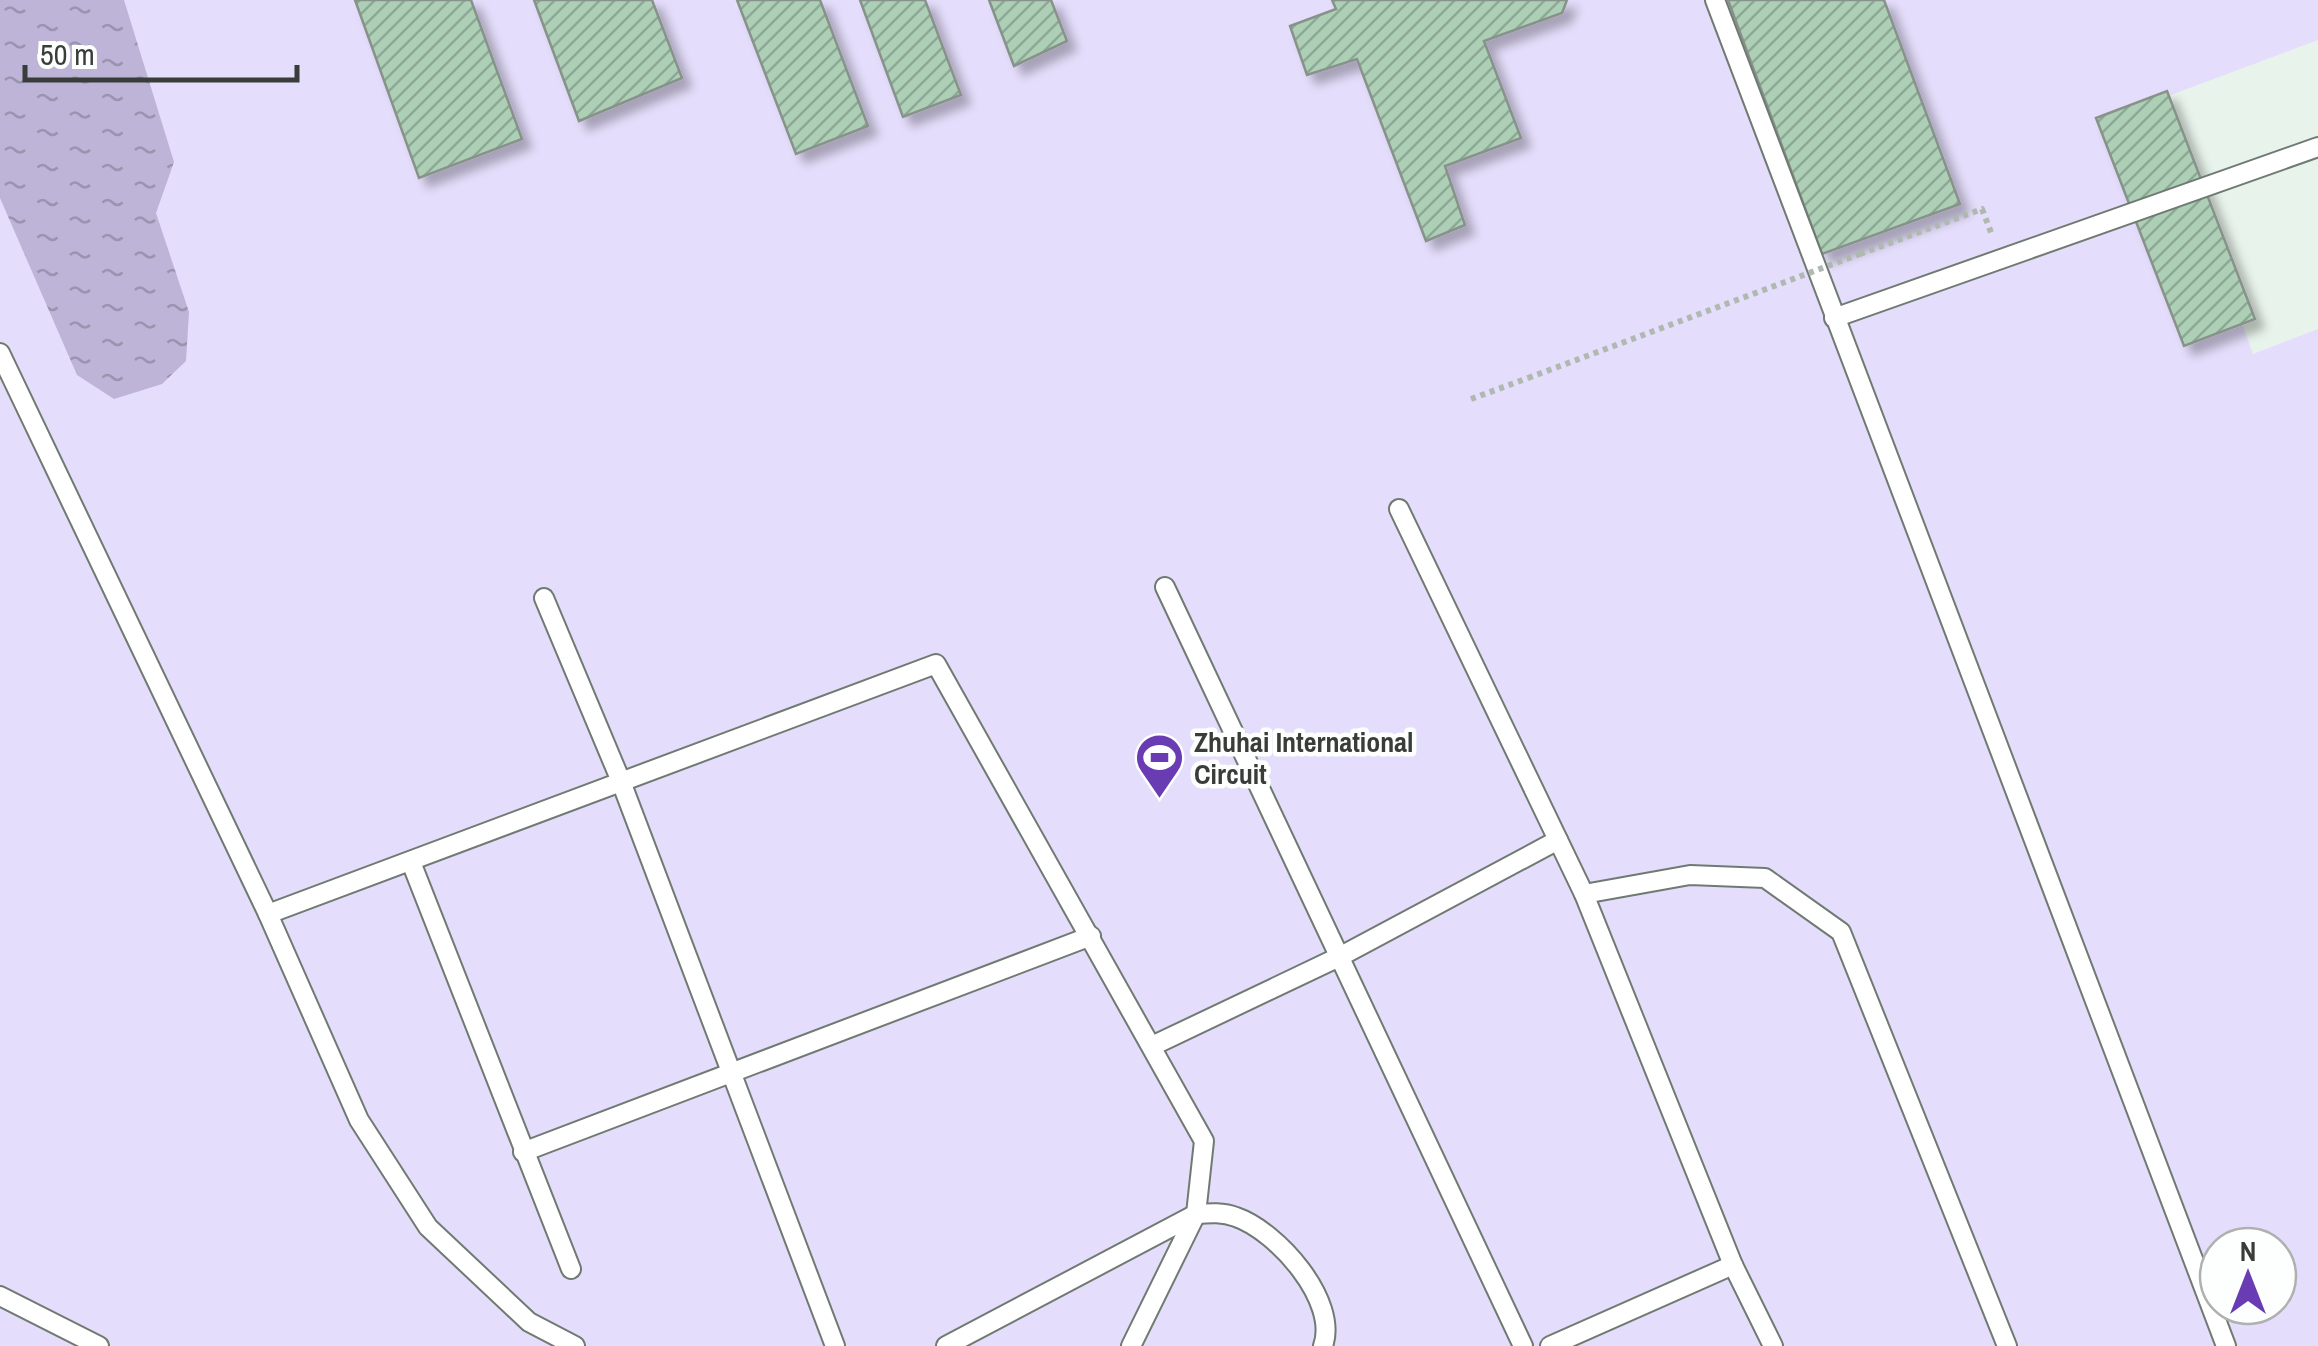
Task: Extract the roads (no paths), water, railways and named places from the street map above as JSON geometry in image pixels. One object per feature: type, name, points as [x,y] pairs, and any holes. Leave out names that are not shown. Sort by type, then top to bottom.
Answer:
[{"type":"lane","points":[[1715,0],[2226,1346]]},
{"type":"lane","points":[[1834,318],[2318,147]]},
{"type":"lane","points":[[0,353],[268,914],[359,1120],[428,1227],[529,1322],[575,1346]]},
{"type":"lane","points":[[1399,509],[1584,894],[1733,1264],[1772,1346]]},
{"type":"lane","points":[[1165,587],[1523,1346]]},
{"type":"lane","points":[[544,598],[620,779],[834,1346]]},
{"type":"lane","points":[[268,914],[620,779],[936,664],[1204,1141],[1196,1214],[1131,1346]]},
{"type":"lane","points":[[1152,1046],[1341,956],[1558,840]]},
{"type":"lane","points":[[411,862],[571,1269]]},
{"type":"lane","points":[[1584,894],[1690,875],[1766,878],[1841,932],[2008,1346]]},
{"type":"lane","points":[[522,1152],[1091,936]]},
{"type":"lane","points":[[946,1346],[1196,1214],[1239,1217],[1270,1238],[1314,1287],[1326,1310],[1323,1346]]},
{"type":"lane","points":[[1550,1346],[1733,1264]]},
{"type":"lane","points":[[0,1296],[99,1346]]},
{"type":"water","points":[[0,0],[124,0],[174,162],[156,213],[189,312],[186,361],[162,384],[114,399],[77,375],[0,198]]},
{"type":"place","name":"Zhuhai International Circuit","points":[[1159,800]]}]
